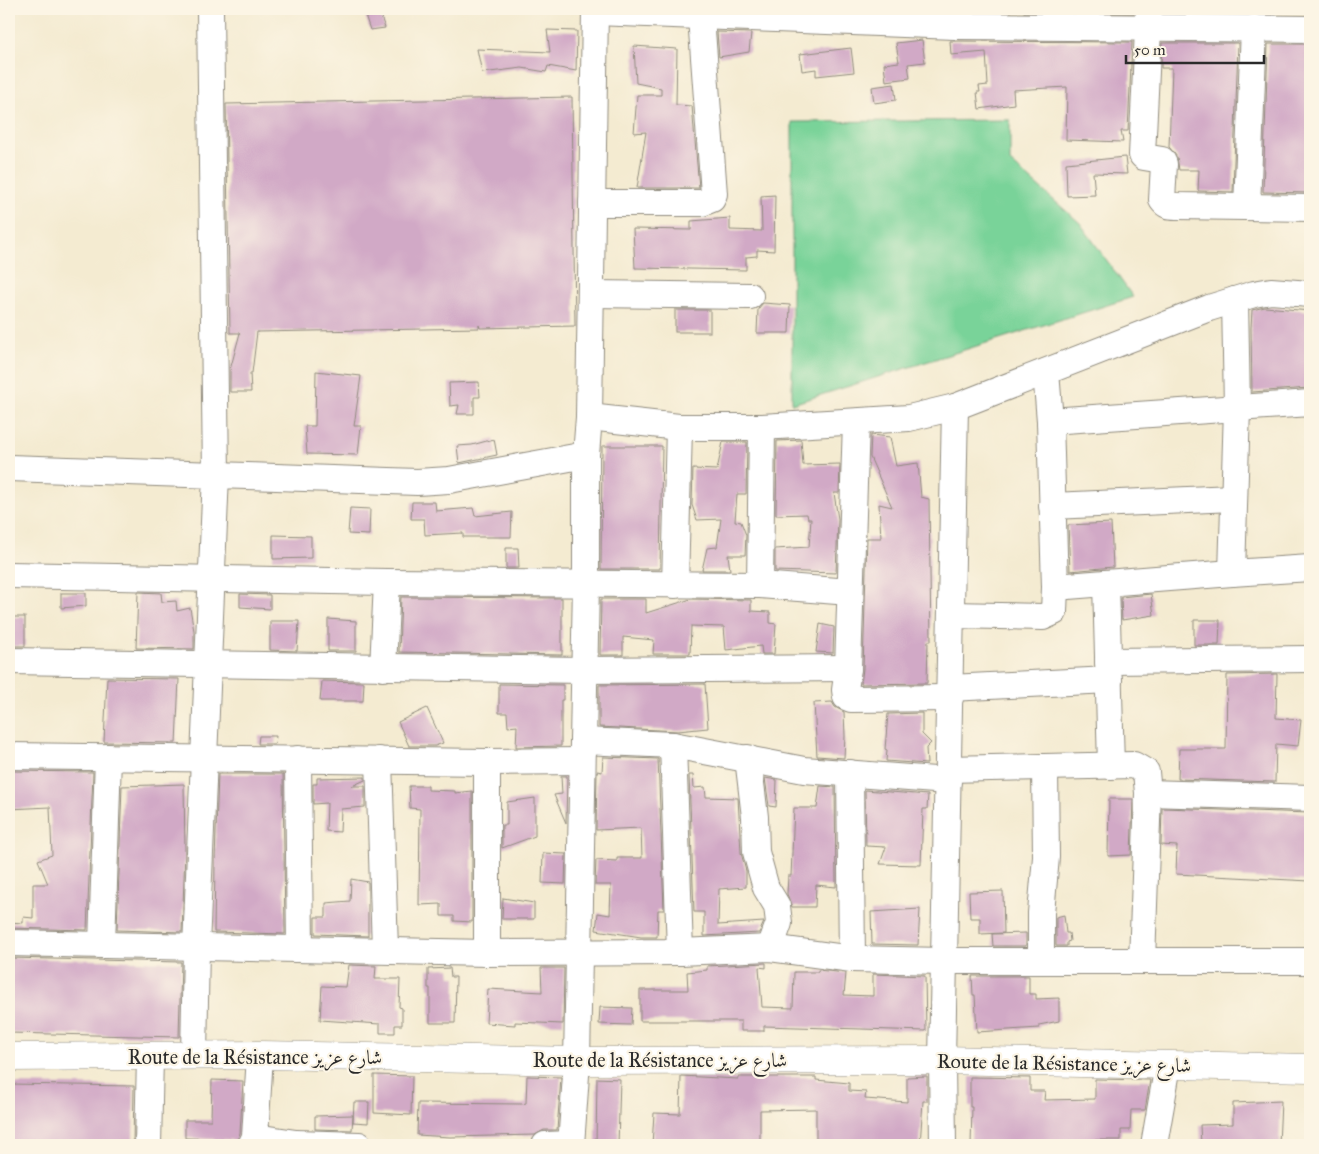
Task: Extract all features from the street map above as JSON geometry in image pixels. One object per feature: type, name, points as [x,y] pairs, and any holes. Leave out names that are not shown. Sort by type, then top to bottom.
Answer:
[{"type":"main road","name":"Route de la Résistance شارع عزيز","points":[[9,1057],[260,1055],[577,1061],[942,1060],[1310,1068]]},
{"type":"street","points":[[194,1056],[196,947],[216,475],[210,9]]},
{"type":"street","points":[[545,1145],[571,1144],[577,1061],[595,10],[701,17],[784,14],[956,18],[1148,18],[1254,28],[1310,29]]},
{"type":"street","points":[[592,203],[702,203],[712,199],[714,194],[701,17]]},
{"type":"street","points":[[1148,18],[1142,155],[1162,160],[1164,164],[1162,200],[1167,205],[1176,206],[1310,208]]},
{"type":"street","points":[[1247,207],[1254,28]]},
{"type":"street","points":[[589,418],[679,427],[762,427],[909,418],[955,406],[1208,308],[1254,294],[1271,291],[1310,294]]},
{"type":"street","points":[[591,294],[750,296]]},
{"type":"street","points":[[1232,573],[1237,408],[1235,300]]},
{"type":"street","points":[[952,615],[1043,617],[1054,612],[1055,587],[1050,421],[1046,372]]},
{"type":"street","points":[[1050,421],[1310,403]]},
{"type":"street","points":[[943,1145],[942,1060],[955,406]]},
{"type":"street","points":[[856,422],[846,697],[851,699],[950,693],[1108,671],[1310,659]]},
{"type":"street","points":[[675,585],[679,427]]},
{"type":"street","points":[[760,585],[762,427]]},
{"type":"street","points":[[9,468],[417,482],[450,480],[586,455]]},
{"type":"street","points":[[1052,506],[1233,498]]},
{"type":"street","points":[[1055,587],[1310,568]]},
{"type":"street","points":[[9,575],[387,582],[760,585],[850,592]]},
{"type":"street","points":[[383,668],[387,582]]},
{"type":"street","points":[[1106,583],[1111,766]]},
{"type":"street","points":[[9,661],[584,670],[848,668]]},
{"type":"street","points":[[673,745],[680,952]]},
{"type":"street","points":[[9,756],[487,762],[582,751],[673,745],[804,770],[850,774],[948,775],[1045,767],[1134,765],[1146,772],[1148,794],[1142,961]]},
{"type":"street","points":[[102,945],[108,757]]},
{"type":"street","points":[[748,758],[755,817],[756,852],[766,888],[777,906],[779,923],[770,948]]},
{"type":"street","points":[[298,759],[300,949]]},
{"type":"street","points":[[379,760],[385,950]]},
{"type":"street","points":[[487,762],[487,952]]},
{"type":"street","points":[[1041,961],[1041,913],[1046,857],[1045,767]]},
{"type":"street","points":[[850,774],[852,960]]},
{"type":"street","points":[[1148,794],[1310,798]]},
{"type":"street","points":[[9,943],[487,952],[680,952],[770,948],[852,960],[1310,961]]},
{"type":"street","points":[[260,1055],[253,1141],[359,1145]]},
{"type":"street","points":[[148,1145],[150,1057]]},
{"type":"street","points":[[1154,1145],[1168,1065]]},
{"type":"green space","points":[[1010,120],[1010,162],[1080,223],[1133,297],[792,404],[792,122]]},
{"type":"building","points":[[363,9],[378,9],[385,28],[370,30]]},
{"type":"building","points":[[1024,9],[1051,9],[1051,12],[1024,12]]},
{"type":"building","points":[[1081,9],[1134,9],[1134,13],[1081,12]]},
{"type":"building","points":[[547,30],[577,31],[576,71],[548,66],[546,72],[522,68],[482,73],[477,49],[550,52]]},
{"type":"building","points":[[717,32],[751,33],[749,52],[719,57]]},
{"type":"building","points":[[922,40],[925,62],[908,64],[910,78],[886,81],[884,64],[899,62],[896,43]]},
{"type":"building","points":[[950,41],[1132,42],[1128,131],[1121,131],[1123,142],[1066,140],[1067,87],[1013,90],[1014,104],[979,109],[977,92],[980,92],[979,86],[988,85],[986,52],[951,55]]},
{"type":"building","points":[[1162,43],[1238,43],[1233,192],[1198,191],[1199,170],[1179,170],[1177,157],[1169,147],[1172,68],[1161,68]]},
{"type":"building","points":[[1268,44],[1310,44],[1310,193],[1263,192]]},
{"type":"building","points":[[634,46],[677,49],[676,105],[692,106],[699,188],[637,188],[646,132],[634,133],[637,95],[661,95],[661,88],[636,83]]},
{"type":"building","points":[[851,48],[854,72],[816,76],[816,69],[802,71],[800,54]]},
{"type":"building","points":[[894,84],[896,100],[874,103],[872,87]]},
{"type":"building","points":[[572,97],[575,326],[480,328],[479,325],[479,328],[257,332],[252,373],[250,373],[251,392],[230,392],[230,370],[240,333],[230,333],[226,104]]},
{"type":"building","points":[[1125,157],[1127,174],[1093,173],[1095,195],[1067,196],[1066,163]]},
{"type":"building","points":[[775,195],[774,251],[757,250],[757,256],[746,257],[746,270],[635,268],[633,229],[691,230],[691,221],[730,218],[730,230],[762,231],[761,196]]},
{"type":"building","points":[[763,303],[790,305],[789,333],[757,333],[758,309]]},
{"type":"building","points":[[1265,307],[1310,311],[1309,388],[1252,392],[1252,310]]},
{"type":"building","points":[[675,310],[710,310],[710,332],[675,332]]},
{"type":"building","points":[[316,371],[361,376],[354,426],[361,426],[358,455],[307,454],[305,426],[315,426]]},
{"type":"building","points":[[479,382],[480,397],[474,397],[474,414],[457,414],[459,405],[450,406],[449,383]]},
{"type":"building","points":[[871,435],[890,437],[896,466],[918,463],[921,497],[929,499],[931,641],[928,641],[927,683],[861,684],[867,538],[881,538],[879,504],[892,507],[870,457]]},
{"type":"building","points":[[494,439],[497,455],[459,463],[457,446],[472,445]]},
{"type":"building","points":[[801,440],[803,465],[840,464],[839,493],[834,493],[838,519],[836,573],[775,571],[775,549],[809,547],[811,519],[808,519],[807,514],[776,515],[777,441]]},
{"type":"building","points":[[723,442],[747,442],[746,494],[737,494],[735,521],[741,522],[746,535],[745,555],[728,555],[730,570],[702,570],[707,548],[717,547],[721,519],[697,520],[692,505],[693,469],[717,470]]},
{"type":"building","points":[[602,446],[662,446],[660,569],[601,569]]},
{"type":"building","points":[[412,502],[435,502],[436,511],[473,508],[475,516],[512,512],[511,537],[463,537],[463,533],[425,535],[424,519],[411,519]]},
{"type":"building","points":[[350,508],[370,509],[369,535],[348,534]]},
{"type":"building","points":[[1111,523],[1113,567],[1070,571],[1068,525]]},
{"type":"building","points":[[273,535],[311,536],[311,558],[273,559]]},
{"type":"building","points":[[506,548],[518,548],[519,568],[506,568]]},
{"type":"building","points":[[138,592],[161,593],[162,602],[176,601],[177,611],[190,608],[194,631],[194,649],[136,648]]},
{"type":"building","points":[[61,593],[86,593],[86,606],[61,608]]},
{"type":"building","points":[[240,594],[270,595],[270,609],[240,607]]},
{"type":"building","points":[[1151,594],[1154,615],[1122,620],[1121,597]]},
{"type":"building","points":[[401,597],[562,598],[562,655],[399,652]]},
{"type":"building","points":[[601,599],[646,599],[646,613],[691,599],[751,600],[751,611],[770,612],[770,623],[776,624],[774,654],[762,654],[761,646],[726,650],[724,627],[691,626],[690,654],[653,654],[654,640],[623,637],[623,655],[600,655]]},
{"type":"building","points":[[9,617],[25,617],[25,646],[9,646]]},
{"type":"building","points":[[328,619],[356,621],[356,651],[328,651]]},
{"type":"building","points":[[1194,620],[1220,620],[1219,645],[1194,645]]},
{"type":"building","points":[[270,621],[299,621],[297,651],[270,650]]},
{"type":"building","points":[[820,624],[834,627],[833,653],[816,652]]},
{"type":"building","points":[[1277,674],[1276,718],[1301,720],[1298,746],[1276,744],[1275,782],[1178,779],[1179,749],[1226,749],[1227,675]]},
{"type":"building","points":[[107,678],[179,679],[176,743],[104,742]]},
{"type":"building","points":[[322,681],[364,682],[363,701],[320,701]]},
{"type":"building","points":[[499,684],[563,685],[563,700],[561,700],[561,746],[516,747],[517,726],[508,727],[507,713],[499,713]]},
{"type":"building","points":[[705,684],[708,728],[678,731],[599,727],[599,685]]},
{"type":"building","points":[[832,702],[835,707],[844,712],[844,758],[817,756],[814,703]]},
{"type":"building","points":[[427,708],[443,743],[435,746],[409,746],[398,722]]},
{"type":"building","points":[[922,713],[922,734],[931,743],[926,748],[927,764],[886,761],[887,750],[885,749],[888,714]]},
{"type":"building","points":[[259,736],[276,736],[275,744],[258,744]]},
{"type":"building","points":[[603,757],[658,759],[664,910],[658,910],[657,937],[641,937],[596,930],[598,913],[610,915],[611,885],[595,885],[596,860],[617,861],[617,858],[642,858],[641,828],[596,830],[597,771],[602,772]]},
{"type":"building","points":[[9,771],[93,772],[87,930],[9,928],[9,922],[23,923],[23,917],[33,918],[33,884],[48,884],[38,860],[52,855],[50,807],[9,809]]},
{"type":"building","points":[[218,774],[283,774],[285,934],[214,932]]},
{"type":"building","points":[[689,775],[693,775],[694,788],[705,787],[706,797],[738,798],[741,853],[746,871],[746,887],[719,889],[718,925],[764,922],[759,933],[704,936],[704,912],[694,912]]},
{"type":"building","points":[[561,776],[567,776],[566,823],[554,795],[562,794]]},
{"type":"building","points":[[365,777],[365,780],[352,786],[365,786],[365,807],[341,809],[340,832],[326,831],[327,803],[313,804],[313,784],[317,784],[317,778]]},
{"type":"building","points":[[765,778],[777,780],[776,807],[769,806]]},
{"type":"building","points":[[184,784],[185,851],[182,932],[117,930],[122,786]]},
{"type":"building","points":[[409,786],[428,786],[428,790],[455,791],[455,793],[472,791],[472,922],[454,921],[454,916],[441,916],[441,904],[419,905],[420,809],[410,808]]},
{"type":"building","points":[[820,786],[835,787],[836,887],[816,885],[815,907],[792,907],[787,894],[788,876],[791,876],[794,808],[817,808]]},
{"type":"building","points":[[865,790],[928,795],[927,809],[923,809],[921,865],[880,864],[886,847],[866,846]]},
{"type":"building","points":[[535,798],[535,836],[502,848],[502,825],[507,825],[507,802]]},
{"type":"building","points":[[1109,799],[1133,799],[1131,855],[1108,856]]},
{"type":"building","points":[[1162,808],[1310,813],[1310,881],[1176,874],[1177,846],[1161,845]]},
{"type":"building","points":[[543,853],[566,854],[565,884],[542,883]]},
{"type":"building","points":[[351,879],[368,882],[368,936],[315,934],[315,917],[326,917],[326,903],[350,901]]},
{"type":"building","points":[[1003,891],[1004,933],[980,934],[980,918],[970,918],[969,892]]},
{"type":"building","points":[[503,898],[534,903],[534,919],[502,919]]},
{"type":"building","points":[[920,909],[918,945],[872,944],[871,912]]},
{"type":"building","points":[[1064,915],[1066,933],[1069,933],[1070,941],[1067,942],[1067,946],[1056,946],[1056,917]]},
{"type":"building","points":[[1026,933],[1026,946],[993,946],[992,934]]},
{"type":"building","points":[[9,958],[181,962],[179,1037],[9,1033]]},
{"type":"building","points":[[766,963],[766,968],[759,967],[762,1007],[793,1008],[794,972],[818,972],[818,970],[846,973],[844,995],[873,996],[873,974],[925,976],[926,1031],[764,1026],[764,1031],[741,1031],[741,1021],[640,1021],[640,990],[688,990],[687,972],[707,970],[707,966]]},
{"type":"building","points":[[349,965],[376,966],[375,979],[400,979],[399,1007],[402,1008],[402,1025],[395,1025],[395,1033],[380,1033],[380,1024],[320,1020],[322,986],[346,987]]},
{"type":"building","points":[[450,968],[451,977],[456,977],[455,1023],[430,1023],[428,969]]},
{"type":"building","points":[[541,968],[564,968],[563,1024],[515,1022],[515,1025],[486,1023],[488,989],[542,992]]},
{"type":"building","points":[[972,976],[1029,976],[1029,994],[1036,994],[1036,999],[1059,998],[1059,1021],[1039,1025],[1039,1028],[977,1032]]},
{"type":"building","points":[[600,1007],[632,1008],[631,1025],[599,1024]]},
{"type":"building","points":[[374,1075],[412,1076],[411,1115],[374,1113]]},
{"type":"building","points":[[527,1076],[561,1077],[557,1130],[544,1130],[535,1135],[450,1137],[417,1135],[418,1103],[522,1104],[526,1103]]},
{"type":"building","points":[[681,1076],[738,1079],[738,1077],[816,1077],[816,1080],[849,1083],[849,1091],[866,1092],[865,1099],[907,1102],[907,1077],[927,1076],[927,1101],[923,1101],[920,1145],[816,1145],[816,1109],[760,1110],[760,1145],[652,1145],[654,1113],[680,1114]]},
{"type":"building","points":[[970,1077],[1030,1078],[1030,1091],[1045,1091],[1044,1100],[1095,1099],[1095,1079],[1150,1080],[1145,1110],[1131,1110],[1130,1130],[1121,1130],[1121,1140],[1087,1140],[1087,1145],[971,1145],[972,1107],[970,1107]]},
{"type":"building","points":[[597,1078],[620,1079],[618,1145],[596,1145]]},
{"type":"building","points":[[212,1080],[243,1081],[240,1133],[237,1140],[185,1138],[185,1120],[211,1120]]},
{"type":"building","points":[[9,1084],[134,1086],[133,1145],[9,1145]]},
{"type":"building","points":[[1281,1101],[1279,1145],[1201,1145],[1200,1125],[1233,1124],[1233,1103]]},
{"type":"building","points":[[354,1102],[369,1102],[368,1123],[353,1122]]},
{"type":"building","points":[[353,1115],[352,1130],[315,1129],[315,1116]]}]
